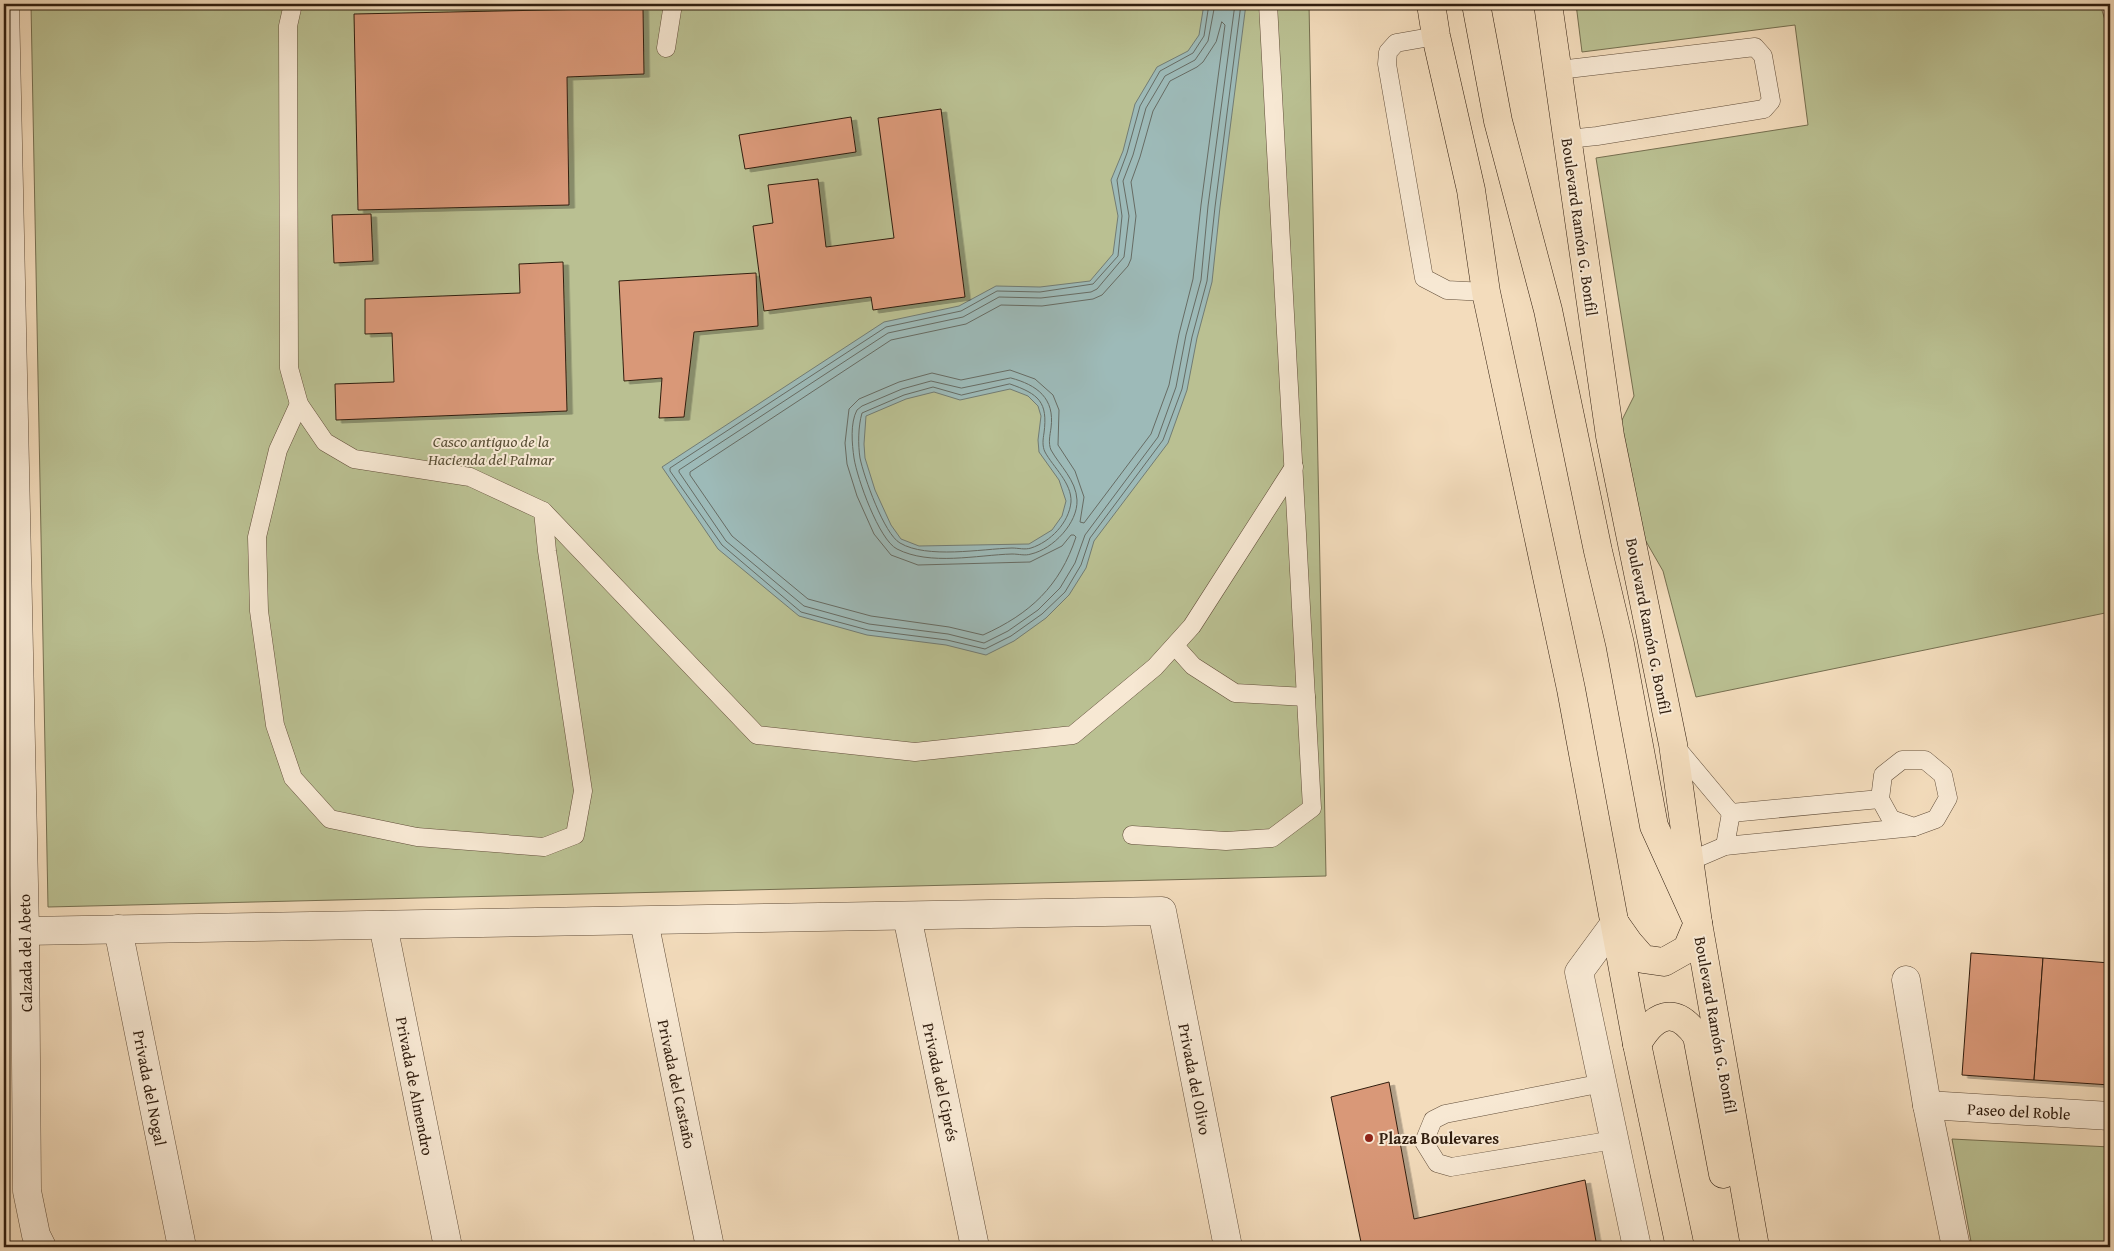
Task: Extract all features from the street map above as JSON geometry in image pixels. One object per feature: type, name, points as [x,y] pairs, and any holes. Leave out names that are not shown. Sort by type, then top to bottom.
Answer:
[{"type":"main road","points":[[1431,4],[1436,36],[1471,190]]},
{"type":"main road","points":[[1450,4],[1471,190],[1486,292],[1571,689],[1637,1044],[1680,1247]]},
{"type":"main road","points":[[1476,4],[1498,121],[1548,310],[1598,551],[1620,644],[1654,826],[1698,923],[1687,949],[1664,962],[1643,959],[1614,923]]},
{"type":"main road","name":"Boulevard Ramón G. Bonfil","points":[[1548,4],[1559,70],[1594,336],[1610,436],[1673,744],[1698,923],[1755,1247]]},
{"type":"main road","points":[[1637,1044],[1646,1029],[1659,1018],[1675,1017],[1688,1023],[1697,1036],[1732,1221],[1743,1247]]},
{"type":"street","name":"Calzada del Abeto","points":[[5,4],[11,658],[25,931],[27,1191],[36,1235],[42,1247]]},
{"type":"street","name":"Privada del Olivo","points":[[907,916],[1162,911],[1228,1247]]},
{"type":"street","points":[[25,931],[907,916]]},
{"type":"street","name":"Privada del Ciprés","points":[[907,916],[975,1247]]},
{"type":"street","name":"Privada del Castaño","points":[[644,921],[710,1247]]},
{"type":"street","points":[[1614,923],[1579,972],[1637,1247]]},
{"type":"street","name":"Privada de Almendro","points":[[383,925],[448,1247]]},
{"type":"street","name":"Privada del Nogal","points":[[118,929],[182,1247]]},
{"type":"street","points":[[1906,980],[1927,1105],[1956,1247]]},
{"type":"street","name":"Paseo del Roble","points":[[1927,1105],[2110,1116]]},
{"type":"lane","points":[[293,4],[288,26],[289,368],[299,404],[325,442],[354,459],[470,477],[543,511],[757,735],[915,752],[1074,734],[1155,667],[1192,626],[1294,467]]},
{"type":"lane","points":[[666,48],[673,4]]},
{"type":"lane","points":[[1132,835],[1226,841],[1272,838],[1312,808],[1268,4]]},
{"type":"lane","points":[[1436,36],[1396,43],[1388,52],[1387,64],[1424,278],[1447,290],[1486,292]]},
{"type":"lane","points":[[1559,70],[1755,47],[1763,56],[1771,101],[1764,108],[1597,136],[1568,138]]},
{"type":"lane","points":[[299,404],[278,450],[257,538],[259,610],[275,725],[293,778],[330,819],[417,837],[544,847],[575,835],[583,791],[547,551],[543,511]]},
{"type":"lane","points":[[1175,646],[1193,666],[1235,693],[1306,697]]},
{"type":"lane","points":[[1673,744],[1731,813]]},
{"type":"lane","points":[[1690,861],[1725,846],[1914,827],[1936,819],[1948,798],[1944,775],[1925,760],[1902,760],[1883,776],[1880,799],[1892,819],[1914,827]]},
{"type":"lane","points":[[1731,813],[1880,799]]},
{"type":"lane","points":[[1725,846],[1731,813]]},
{"type":"lane","points":[[1602,1083],[1445,1114],[1433,1120],[1424,1142],[1437,1163],[1451,1167],[1614,1140]]},
{"type":"green space","name":"Casco antiguo de la Hacienda del Palmar","points":[[31,4],[1309,4],[1326,876],[48,907]]},
{"type":"green space","points":[[1576,4],[2100,4],[2110,36],[2110,612],[1696,697],[1663,571],[1632,517],[1614,436],[1634,396],[1596,158],[1808,125],[1795,25],[1582,52]]},
{"type":"green space","points":[[1952,1139],[2110,1147],[2110,1247],[1972,1247]]},
{"type":"water","points":[[1204,4],[1246,4],[1212,282],[1197,338],[1187,390],[1168,443],[1094,541],[1086,568],[1069,595],[1046,618],[1014,641],[986,655],[946,645],[867,635],[799,616],[718,549],[662,467],[884,322],[959,306],[996,286],[1040,287],[1090,281],[1113,254],[1118,216],[1111,180],[1123,151],[1135,104],[1157,67],[1188,51],[1199,35]],"holes":[[[1010,389],[1028,396],[1038,406],[1041,416],[1038,440],[1039,452],[1059,480],[1066,501],[1062,516],[1052,530],[1029,544],[919,546],[901,539],[891,525],[875,490],[865,458],[866,416],[906,399],[934,392],[960,400]]]},
{"type":"building","points":[[643,8],[644,74],[567,77],[569,205],[358,210],[354,14]]},
{"type":"building","points":[[941,109],[965,297],[873,310],[871,297],[764,311],[753,226],[773,223],[768,185],[818,179],[826,247],[894,238],[878,118]]},
{"type":"building","points":[[851,117],[856,152],[745,169],[739,135]]},
{"type":"building","points":[[371,214],[373,261],[334,263],[332,215]]},
{"type":"building","points":[[563,262],[567,411],[336,420],[335,384],[394,382],[392,333],[365,334],[365,299],[520,293],[519,264]]},
{"type":"building","points":[[756,273],[758,326],[694,332],[684,417],[659,418],[662,378],[624,381],[619,281]]},
{"type":"building","points":[[1971,953],[2043,958],[2034,1080],[1962,1075]]},
{"type":"building","points":[[2043,958],[2110,963],[2110,1085],[2034,1080]]},
{"type":"building","name":"Plaza Boulevares","points":[[1389,1082],[1414,1219],[1585,1180],[1597,1247],[1362,1247],[1331,1097]]},
{"type":"waterway","points":[[4,1241],[7,1247]]},
{"type":"place","name":"Plaza Boulevares","points":[[1369,1138]]}]
